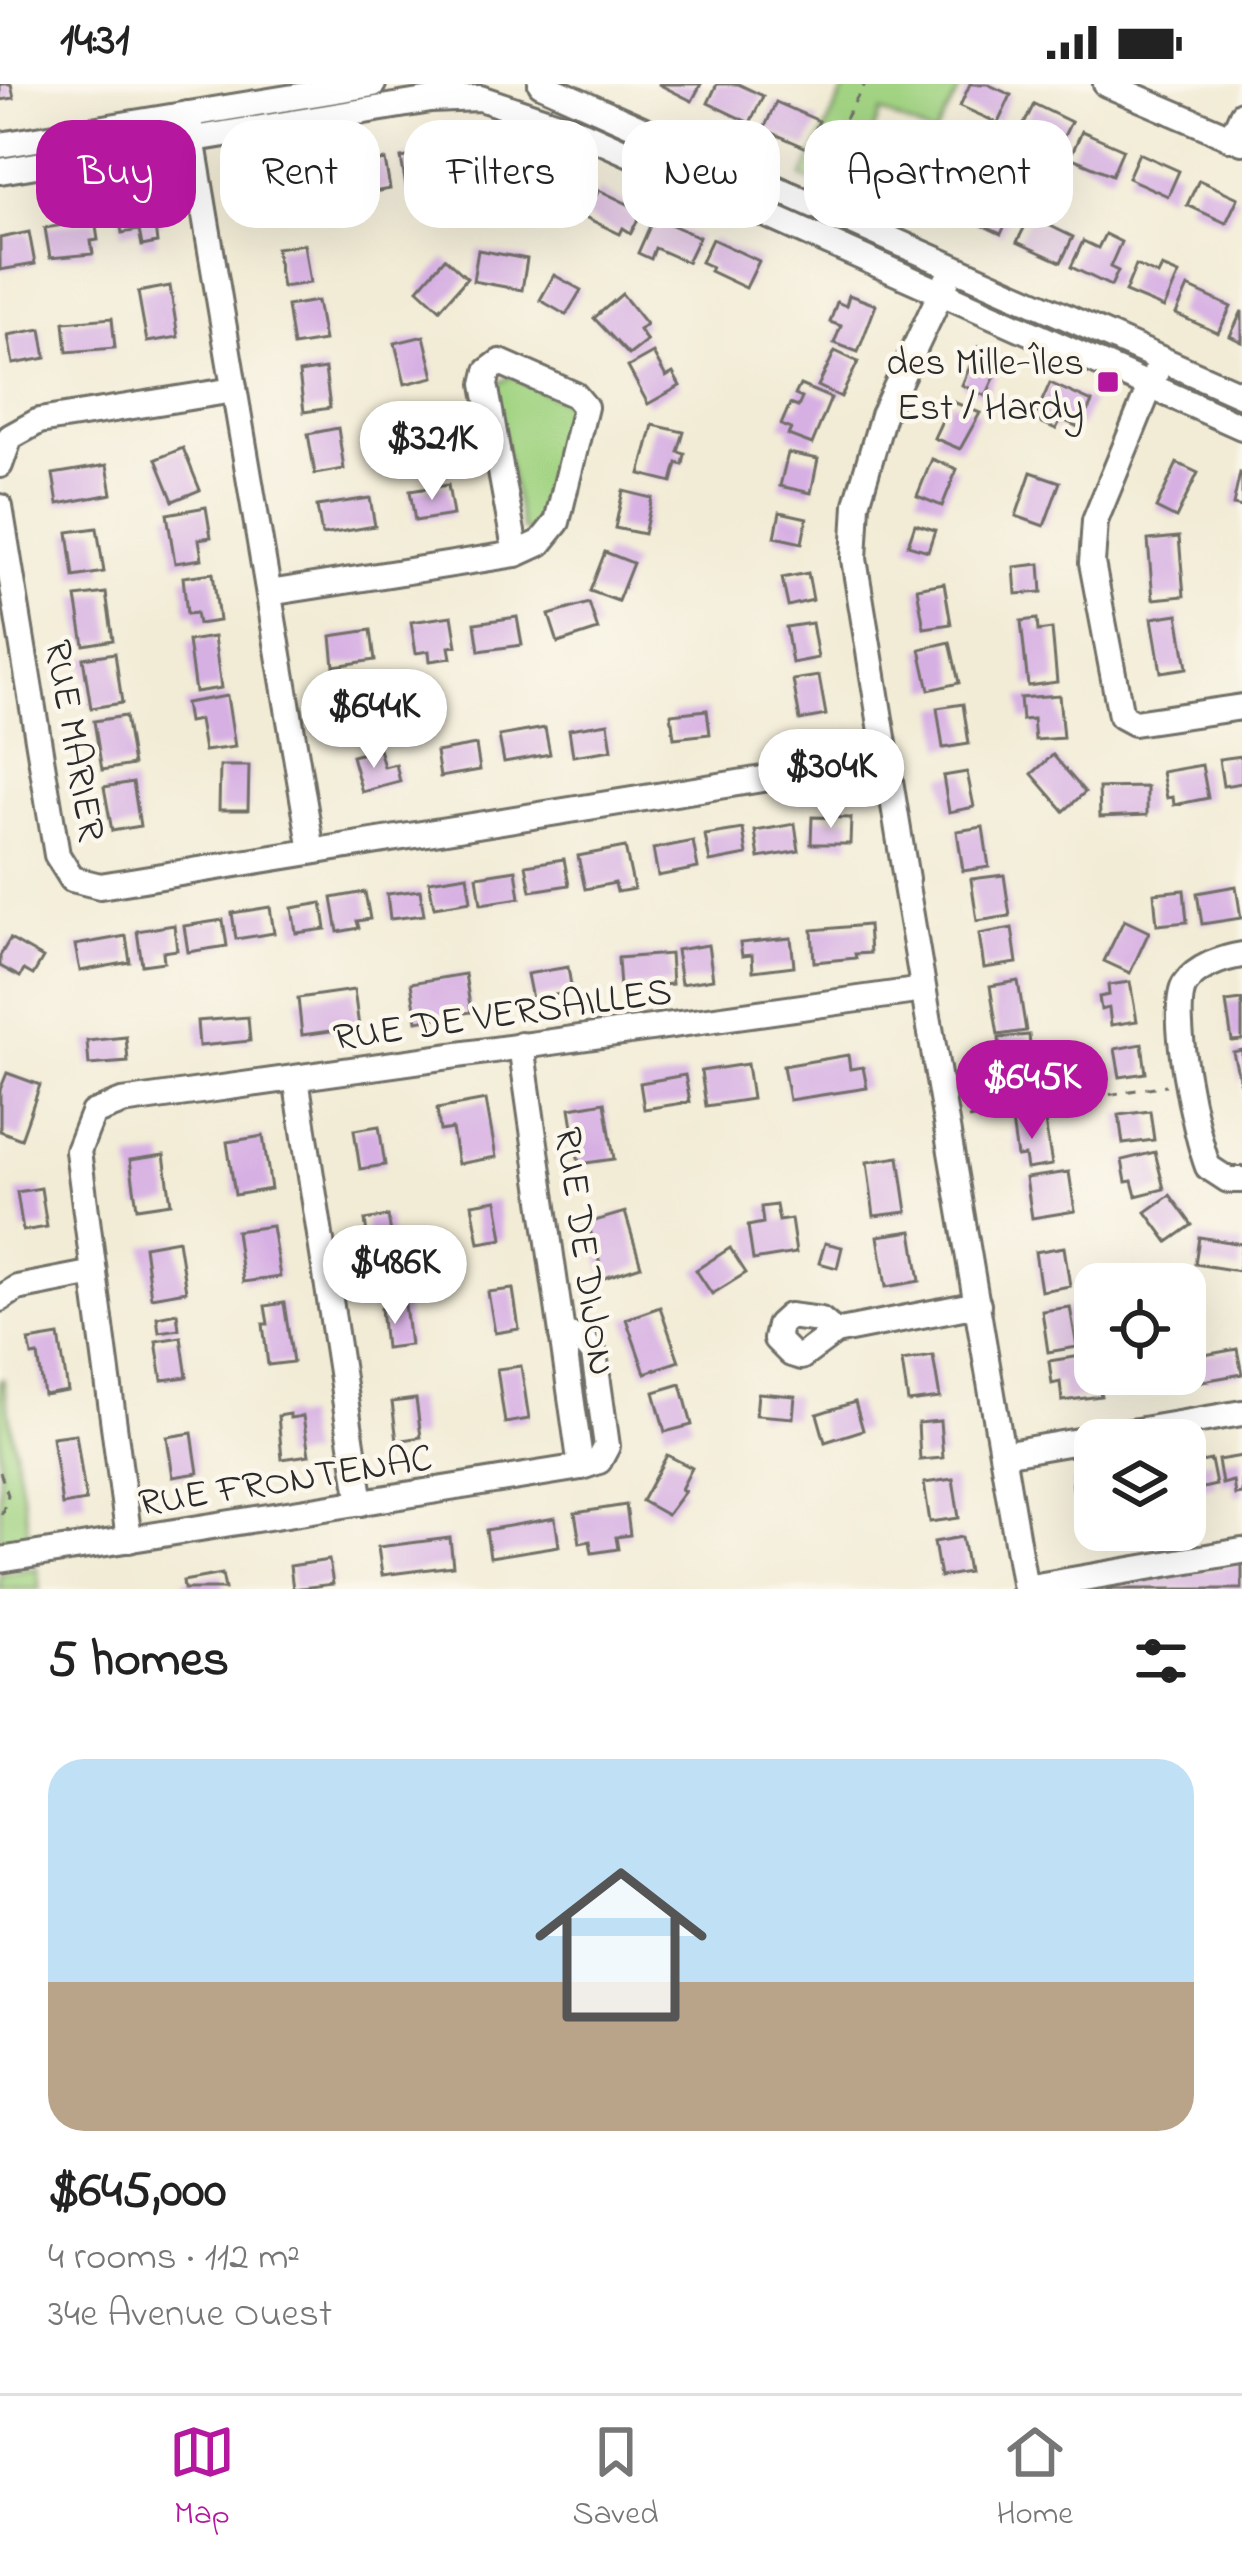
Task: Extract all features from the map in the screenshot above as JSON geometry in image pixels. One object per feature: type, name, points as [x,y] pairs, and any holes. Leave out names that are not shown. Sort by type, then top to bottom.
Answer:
[{"type":"street","points":[[196,126],[373,84]]},
{"type":"street","points":[[541,84],[1242,395]]},
{"type":"street","points":[[1106,84],[1237,140],[1242,114]]},
{"type":"street","points":[[196,126],[481,91],[1242,427]]},
{"type":"street","points":[[0,145],[36,142]]},
{"type":"street","points":[[0,171],[36,163]]},
{"type":"street","points":[[196,163],[312,850]]},
{"type":"street","points":[[953,266],[883,415],[857,504],[854,560],[1025,1588],[1242,1551]]},
{"type":"street","points":[[1162,360],[1095,521],[1092,563],[1121,716],[1134,723],[1242,707]]},
{"type":"street","points":[[268,593],[516,554],[540,543],[557,522],[585,407],[575,395],[500,362],[488,371],[485,384],[516,554]]},
{"type":"street","points":[[0,466],[10,437],[39,421],[234,390]]},
{"type":"street","name":"RUE MARIER","points":[[0,507],[57,855],[72,879],[100,886],[886,759]]},
{"type":"street","points":[[1242,955],[1219,959],[1185,982],[1178,1006],[1187,1081],[1208,1167],[1228,1180],[1242,1180]]},
{"type":"street","name":"RUE DE VERSAILLES","points":[[94,1273],[78,1150],[93,1113],[122,1102],[923,990]]},
{"type":"street","name":"RUE DE DIJON","points":[[521,1046],[581,1468]]},
{"type":"street","points":[[296,1078],[361,1503]]},
{"type":"street","points":[[0,1299],[17,1288],[94,1273],[129,1540]]},
{"type":"street","points":[[835,1333],[978,1304]]},
{"type":"street","points":[[1003,1454],[1242,1413]]},
{"type":"street","name":"RUE FRONTENAC","points":[[0,1560],[581,1468]]},
{"type":"path","points":[[844,120],[865,84]]},
{"type":"path","points":[[949,1123],[1187,1081]]},
{"type":"path","points":[[0,1472],[8,1495],[0,1519]]},
{"type":"green space","points":[[847,84],[963,84],[943,120],[899,120],[881,112],[878,120],[830,120]]},
{"type":"green space","points":[[511,376],[572,406],[575,414],[550,519],[533,532],[522,530],[493,387]]},
{"type":"green space","points":[[0,1380],[31,1547],[0,1552]]},
{"type":"green space","points":[[37,1568],[40,1589],[0,1589],[0,1574]]},
{"type":"building","points":[[0,84],[11,84],[14,98],[0,100]]},
{"type":"building","points":[[658,84],[701,84],[692,101]]},
{"type":"building","points":[[717,84],[738,84],[763,96],[751,120],[708,103]]},
{"type":"building","points":[[970,84],[987,84],[1011,95],[999,120],[960,106]]},
{"type":"building","points":[[776,102],[817,120],[804,120],[804,147],[780,136],[780,120],[768,120]]},
{"type":"building","points":[[1034,104],[1067,120],[1026,120]]},
{"type":"building","points":[[1082,131],[1123,149],[1112,175],[1073,158]]},
{"type":"building","points":[[1139,153],[1179,171],[1168,196],[1128,178]]},
{"type":"building","points":[[385,160],[390,189],[380,191],[380,161]]},
{"type":"building","points":[[1199,180],[1238,198],[1226,223],[1187,205]]},
{"type":"building","points":[[598,192],[622,201],[620,234],[598,223]]},
{"type":"building","points":[[45,228],[96,228],[93,254],[50,258]]},
{"type":"building","points":[[121,228],[155,228],[157,243],[142,246],[139,230],[122,233]]},
{"type":"building","points":[[649,228],[679,228],[699,237],[687,262],[655,248],[651,259],[638,253]]},
{"type":"building","points":[[1024,228],[1055,228],[1073,237],[1061,262],[1017,242]]},
{"type":"building","points":[[29,232],[35,264],[0,270],[0,238]]},
{"type":"building","points":[[1105,234],[1121,242],[1110,267],[1118,271],[1111,286],[1071,267],[1083,241],[1098,248]]},
{"type":"building","points":[[712,239],[759,261],[746,288],[701,262]]},
{"type":"building","points":[[304,244],[310,283],[282,287],[276,248]]},
{"type":"building","points":[[478,250],[527,259],[522,290],[473,281]]},
{"type":"building","points":[[445,258],[467,278],[440,309],[418,289]]},
{"type":"building","points":[[1136,265],[1158,275],[1162,267],[1179,274],[1164,308],[1125,292]]},
{"type":"building","points":[[554,275],[581,290],[566,315],[540,300]]},
{"type":"building","points":[[170,286],[178,337],[147,342],[138,292]]},
{"type":"building","points":[[1188,287],[1231,307],[1218,333],[1176,314]]},
{"type":"building","points":[[622,294],[646,324],[639,330],[647,341],[629,355],[594,318]]},
{"type":"building","points":[[849,295],[876,305],[858,352],[834,343],[841,326],[830,322],[837,302],[846,306]]},
{"type":"building","points":[[317,301],[324,341],[293,346],[287,306]]},
{"type":"building","points":[[1242,311],[1242,342],[1230,336]]},
{"type":"building","points":[[112,318],[115,348],[67,352],[64,322]]},
{"type":"building","points":[[41,329],[46,358],[13,364],[8,335]]},
{"type":"building","points":[[424,336],[434,377],[405,384],[395,343]]},
{"type":"building","points":[[978,347],[1003,358],[986,396],[962,385]]},
{"type":"building","points":[[835,351],[858,362],[841,397],[818,386]]},
{"type":"building","points":[[653,353],[666,377],[673,373],[680,386],[648,404],[628,367]]},
{"type":"building","points":[[325,369],[330,408],[304,412],[299,373]]},
{"type":"building","points":[[1050,383],[1092,402],[1080,428],[1061,419],[1056,429],[1034,419]]},
{"type":"building","points":[[800,385],[831,398],[812,444],[788,435],[791,429],[781,425],[790,404],[798,407],[802,398],[795,395]]},
{"type":"building","points":[[951,401],[980,413],[960,449],[934,438]]},
{"type":"building","points":[[438,411],[443,452],[415,456],[409,415]]},
{"type":"building","points":[[653,425],[684,432],[678,452],[685,454],[683,465],[677,463],[672,482],[640,474]]},
{"type":"building","points":[[338,428],[344,469],[315,474],[308,434]]},
{"type":"building","points":[[183,448],[200,490],[173,501],[156,459]]},
{"type":"building","points":[[788,453],[818,459],[811,493],[780,486]]},
{"type":"building","points":[[932,459],[957,469],[942,506],[917,496]]},
{"type":"building","points":[[1177,463],[1198,473],[1176,518],[1156,508]]},
{"type":"building","points":[[107,465],[112,494],[58,504],[53,474]]},
{"type":"building","points":[[1031,472],[1060,482],[1044,526],[1016,516]]},
{"type":"building","points":[[1242,474],[1242,507],[1233,505]]},
{"type":"building","points":[[448,485],[453,515],[415,521],[410,491]]},
{"type":"building","points":[[623,491],[652,498],[644,534],[615,528]]},
{"type":"building","points":[[370,498],[375,526],[322,535],[317,506]]},
{"type":"building","points":[[206,507],[211,537],[199,539],[202,559],[175,563],[167,514]]},
{"type":"building","points":[[780,512],[807,518],[802,543],[775,537]]},
{"type":"building","points":[[915,524],[935,530],[928,551],[908,545]]},
{"type":"building","points":[[97,528],[104,572],[74,577],[68,532]]},
{"type":"building","points":[[1179,537],[1184,596],[1153,599],[1148,540]]},
{"type":"building","points":[[605,552],[633,563],[618,601],[590,591]]},
{"type":"building","points":[[1040,564],[1042,592],[1016,594],[1014,567]]},
{"type":"building","points":[[213,573],[219,621],[198,624],[196,613],[187,614],[183,577]]},
{"type":"building","points":[[808,573],[813,600],[788,606],[782,578]]},
{"type":"building","points":[[944,583],[951,624],[924,628],[917,588]]},
{"type":"building","points":[[106,593],[113,640],[84,645],[76,597]]},
{"type":"building","points":[[589,603],[598,630],[558,643],[549,615]]},
{"type":"building","points":[[1178,614],[1187,668],[1161,672],[1152,618]]},
{"type":"building","points":[[452,616],[457,646],[449,647],[451,658],[430,661],[429,651],[416,653],[411,622]]},
{"type":"building","points":[[517,617],[522,645],[479,651],[475,623]]},
{"type":"building","points":[[1037,619],[1038,631],[1052,629],[1057,682],[1028,686],[1021,621]]},
{"type":"building","points":[[812,623],[818,658],[792,663],[786,627]]},
{"type":"building","points":[[371,630],[375,660],[334,666],[331,636]]},
{"type":"building","points":[[214,637],[221,688],[195,692],[188,641]]},
{"type":"building","points":[[950,642],[959,683],[929,690],[920,649]]},
{"type":"building","points":[[115,653],[122,703],[91,708],[83,658]]},
{"type":"building","points":[[819,676],[826,715],[800,720],[793,680]]},
{"type":"building","points":[[376,686],[386,723],[353,729],[347,691]]},
{"type":"building","points":[[1059,695],[1063,738],[1035,740],[1033,719],[1022,720],[1020,698]]},
{"type":"building","points":[[227,696],[235,747],[204,751],[199,720],[188,722],[185,703]]},
{"type":"building","points":[[963,704],[969,744],[943,748],[937,708]]},
{"type":"building","points":[[707,710],[710,734],[674,738],[671,714]]},
{"type":"building","points":[[125,716],[133,765],[102,770],[94,721]]},
{"type":"building","points":[[608,723],[612,750],[573,756],[569,729]]},
{"type":"building","points":[[545,728],[550,754],[504,762],[499,736]]},
{"type":"building","points":[[476,745],[480,770],[440,777],[436,752]]},
{"type":"building","points":[[379,749],[384,767],[396,764],[400,782],[362,792],[352,756]]},
{"type":"building","points":[[1053,755],[1085,792],[1064,811],[1032,774]]},
{"type":"building","points":[[1242,756],[1242,783],[1223,786],[1219,759]]},
{"type":"building","points":[[1202,765],[1208,798],[1174,805],[1173,797],[1167,798],[1162,772]]},
{"type":"building","points":[[220,766],[249,766],[248,810],[219,810]]},
{"type":"building","points":[[967,772],[974,807],[949,812],[943,776]]},
{"type":"building","points":[[133,782],[140,826],[112,831],[104,787]]},
{"type":"building","points":[[1147,787],[1147,815],[1100,817],[1099,788]]},
{"type":"building","points":[[812,817],[851,818],[850,844],[811,844]]},
{"type":"building","points":[[795,824],[799,851],[759,858],[755,831]]},
{"type":"building","points":[[983,827],[989,867],[963,871],[957,831]]},
{"type":"building","points":[[743,829],[747,855],[710,862],[705,835]]},
{"type":"building","points":[[693,841],[698,868],[658,876],[653,849]]},
{"type":"building","points":[[625,847],[634,889],[617,892],[615,883],[585,889],[578,856]]},
{"type":"building","points":[[564,859],[569,885],[531,891],[526,865]]},
{"type":"building","points":[[516,870],[520,898],[481,904],[477,876]]},
{"type":"building","points":[[467,875],[471,901],[434,907],[429,881]]},
{"type":"building","points":[[1004,875],[1010,916],[977,921],[971,879]]},
{"type":"building","points":[[1236,886],[1241,918],[1202,924],[1197,893]]},
{"type":"building","points":[[420,890],[424,915],[390,919],[387,894]]},
{"type":"building","points":[[1184,890],[1187,922],[1157,925],[1154,893]]},
{"type":"building","points":[[365,892],[370,919],[357,921],[359,928],[338,932],[332,898]]},
{"type":"building","points":[[322,903],[326,929],[296,933],[292,908]]},
{"type":"building","points":[[270,907],[274,933],[236,939],[232,913]]},
{"type":"building","points":[[223,920],[227,946],[188,952],[184,926]]},
{"type":"building","points":[[1124,920],[1149,932],[1130,973],[1104,961]]},
{"type":"building","points":[[174,925],[177,950],[163,952],[164,962],[142,965],[137,931]]},
{"type":"building","points":[[868,925],[870,953],[814,962],[812,930]]},
{"type":"building","points":[[1012,928],[1017,963],[984,968],[979,934]]},
{"type":"building","points":[[126,936],[130,962],[80,971],[75,945]]},
{"type":"building","points":[[791,938],[794,966],[753,971],[752,955],[742,956],[740,943]]},
{"type":"building","points":[[10,939],[43,958],[33,975],[24,970],[20,977],[0,966]]},
{"type":"building","points":[[708,945],[713,979],[681,984],[676,950]]},
{"type":"building","points":[[670,954],[672,984],[620,988],[618,958]]},
{"type":"building","points":[[568,967],[572,992],[532,999],[527,974]]},
{"type":"building","points":[[465,974],[471,1012],[417,1021],[411,983]]},
{"type":"building","points":[[1018,981],[1026,1031],[998,1035],[990,986]]},
{"type":"building","points":[[1130,982],[1137,1021],[1111,1025],[1109,1008],[1101,1010],[1099,997],[1109,995],[1108,985]]},
{"type":"building","points":[[354,990],[359,1027],[302,1035],[298,998]]},
{"type":"building","points":[[1242,1000],[1242,1040],[1232,1041],[1226,1002]]},
{"type":"building","points":[[248,1017],[250,1041],[199,1046],[197,1021]]},
{"type":"building","points":[[1029,1035],[1034,1086],[1004,1090],[999,1038]]},
{"type":"building","points":[[126,1037],[128,1062],[89,1065],[87,1041]]},
{"type":"building","points":[[1142,1044],[1146,1073],[1120,1077],[1115,1049]]},
{"type":"building","points":[[1242,1050],[1242,1082],[1240,1082],[1233,1052]]},
{"type":"building","points":[[848,1055],[850,1069],[863,1067],[867,1088],[789,1100],[783,1066]]},
{"type":"building","points":[[747,1064],[752,1099],[706,1106],[701,1071]]},
{"type":"building","points":[[7,1073],[40,1085],[21,1139],[0,1131],[0,1090]]},
{"type":"building","points":[[685,1075],[690,1102],[644,1109],[640,1083]]},
{"type":"building","points":[[486,1100],[496,1157],[458,1164],[452,1129],[440,1131],[437,1109]]},
{"type":"building","points":[[605,1102],[614,1159],[579,1164],[570,1108]]},
{"type":"building","points":[[1150,1111],[1154,1140],[1123,1144],[1119,1115]]},
{"type":"building","points":[[1044,1116],[1052,1165],[1027,1169],[1025,1156],[1017,1157],[1012,1121]]},
{"type":"building","points":[[379,1126],[385,1165],[360,1169],[354,1130]]},
{"type":"building","points":[[263,1136],[271,1189],[235,1195],[227,1142]]},
{"type":"building","points":[[1155,1152],[1164,1189],[1136,1196],[1132,1181],[1126,1182],[1122,1160]]},
{"type":"building","points":[[164,1155],[171,1203],[137,1208],[130,1160]]},
{"type":"building","points":[[899,1157],[907,1212],[874,1216],[867,1162]]},
{"type":"building","points":[[1069,1172],[1075,1211],[1032,1218],[1026,1178]]},
{"type":"building","points":[[41,1188],[47,1227],[23,1231],[17,1192]]},
{"type":"building","points":[[1170,1195],[1192,1225],[1168,1242],[1146,1212]]},
{"type":"building","points":[[497,1200],[503,1239],[479,1243],[472,1204]]},
{"type":"building","points":[[776,1205],[779,1221],[791,1219],[796,1253],[753,1260],[748,1226],[763,1223],[761,1207]]},
{"type":"building","points":[[625,1212],[641,1266],[604,1278],[588,1223]]},
{"type":"building","points":[[388,1216],[395,1256],[371,1260],[365,1220]]},
{"type":"building","points":[[272,1226],[280,1277],[243,1282],[236,1231]]},
{"type":"building","points":[[912,1231],[920,1281],[886,1287],[878,1236]]},
{"type":"building","points":[[1199,1237],[1242,1244],[1239,1271],[1195,1263]]},
{"type":"building","points":[[178,1240],[186,1291],[151,1297],[144,1246]]},
{"type":"building","points":[[825,1243],[842,1247],[837,1268],[819,1263]]},
{"type":"building","points":[[1064,1247],[1070,1286],[1041,1291],[1035,1252]]},
{"type":"building","points":[[730,1248],[746,1273],[712,1294],[696,1270]]},
{"type":"building","points":[[513,1289],[519,1329],[495,1333],[488,1292]]},
{"type":"building","points":[[284,1303],[293,1362],[268,1365],[265,1306]]},
{"type":"building","points":[[405,1305],[410,1345],[385,1348],[381,1308]]},
{"type":"building","points":[[660,1307],[679,1361],[645,1373],[626,1319]]},
{"type":"building","points":[[1070,1307],[1074,1348],[1048,1352],[1042,1311]]},
{"type":"building","points":[[177,1313],[179,1329],[159,1332],[157,1317]]},
{"type":"building","points":[[59,1336],[68,1391],[44,1395],[38,1355],[32,1356],[29,1341]]},
{"type":"building","points":[[181,1337],[187,1377],[162,1380],[156,1341]]},
{"type":"building","points":[[1237,1349],[1242,1374],[1206,1380],[1206,1355]]},
{"type":"building","points":[[933,1356],[940,1398],[908,1402],[902,1361]]},
{"type":"building","points":[[1074,1357],[1074,1395],[1101,1396],[1062,1401],[1060,1382],[1052,1384],[1049,1361]]},
{"type":"building","points":[[521,1366],[529,1419],[505,1423],[497,1369]]},
{"type":"building","points":[[681,1384],[692,1425],[665,1432],[654,1392]]},
{"type":"building","points":[[758,1393],[795,1396],[793,1418],[756,1415]]},
{"type":"building","points":[[416,1399],[421,1437],[397,1441],[392,1402]]},
{"type":"building","points":[[855,1402],[863,1430],[825,1442],[817,1414]]},
{"type":"building","points":[[290,1414],[290,1418],[303,1416],[309,1455],[282,1459],[278,1416]]},
{"type":"building","points":[[940,1421],[943,1458],[920,1460],[918,1423]]},
{"type":"building","points":[[192,1433],[198,1473],[173,1477],[167,1437]]},
{"type":"building","points":[[76,1434],[86,1501],[62,1505],[52,1437]]},
{"type":"building","points":[[667,1455],[692,1468],[681,1489],[685,1491],[667,1515],[642,1501]]},
{"type":"building","points":[[1242,1456],[1242,1494],[1235,1495],[1233,1481],[1222,1484],[1218,1460]]},
{"type":"building","points":[[1211,1460],[1216,1485],[1206,1487],[1206,1461]]},
{"type":"building","points":[[953,1479],[959,1518],[930,1522],[924,1483]]},
{"type":"building","points":[[626,1505],[630,1535],[616,1537],[618,1549],[592,1553],[590,1541],[580,1543],[575,1513]]},
{"type":"building","points":[[555,1518],[559,1546],[490,1557],[486,1530]]},
{"type":"building","points":[[962,1537],[968,1572],[940,1577],[934,1542]]},
{"type":"building","points":[[450,1538],[453,1566],[382,1575],[378,1547]]},
{"type":"building","points":[[329,1560],[333,1584],[293,1589],[290,1566]]},
{"type":"building","points":[[1242,1564],[1242,1589],[1107,1589],[1107,1587]]},
{"type":"building","points":[[222,1574],[225,1589],[184,1589],[183,1581]]},
{"type":"place","name":"des Mille-Îles Est / Hardy","points":[[1108,382]]}]
